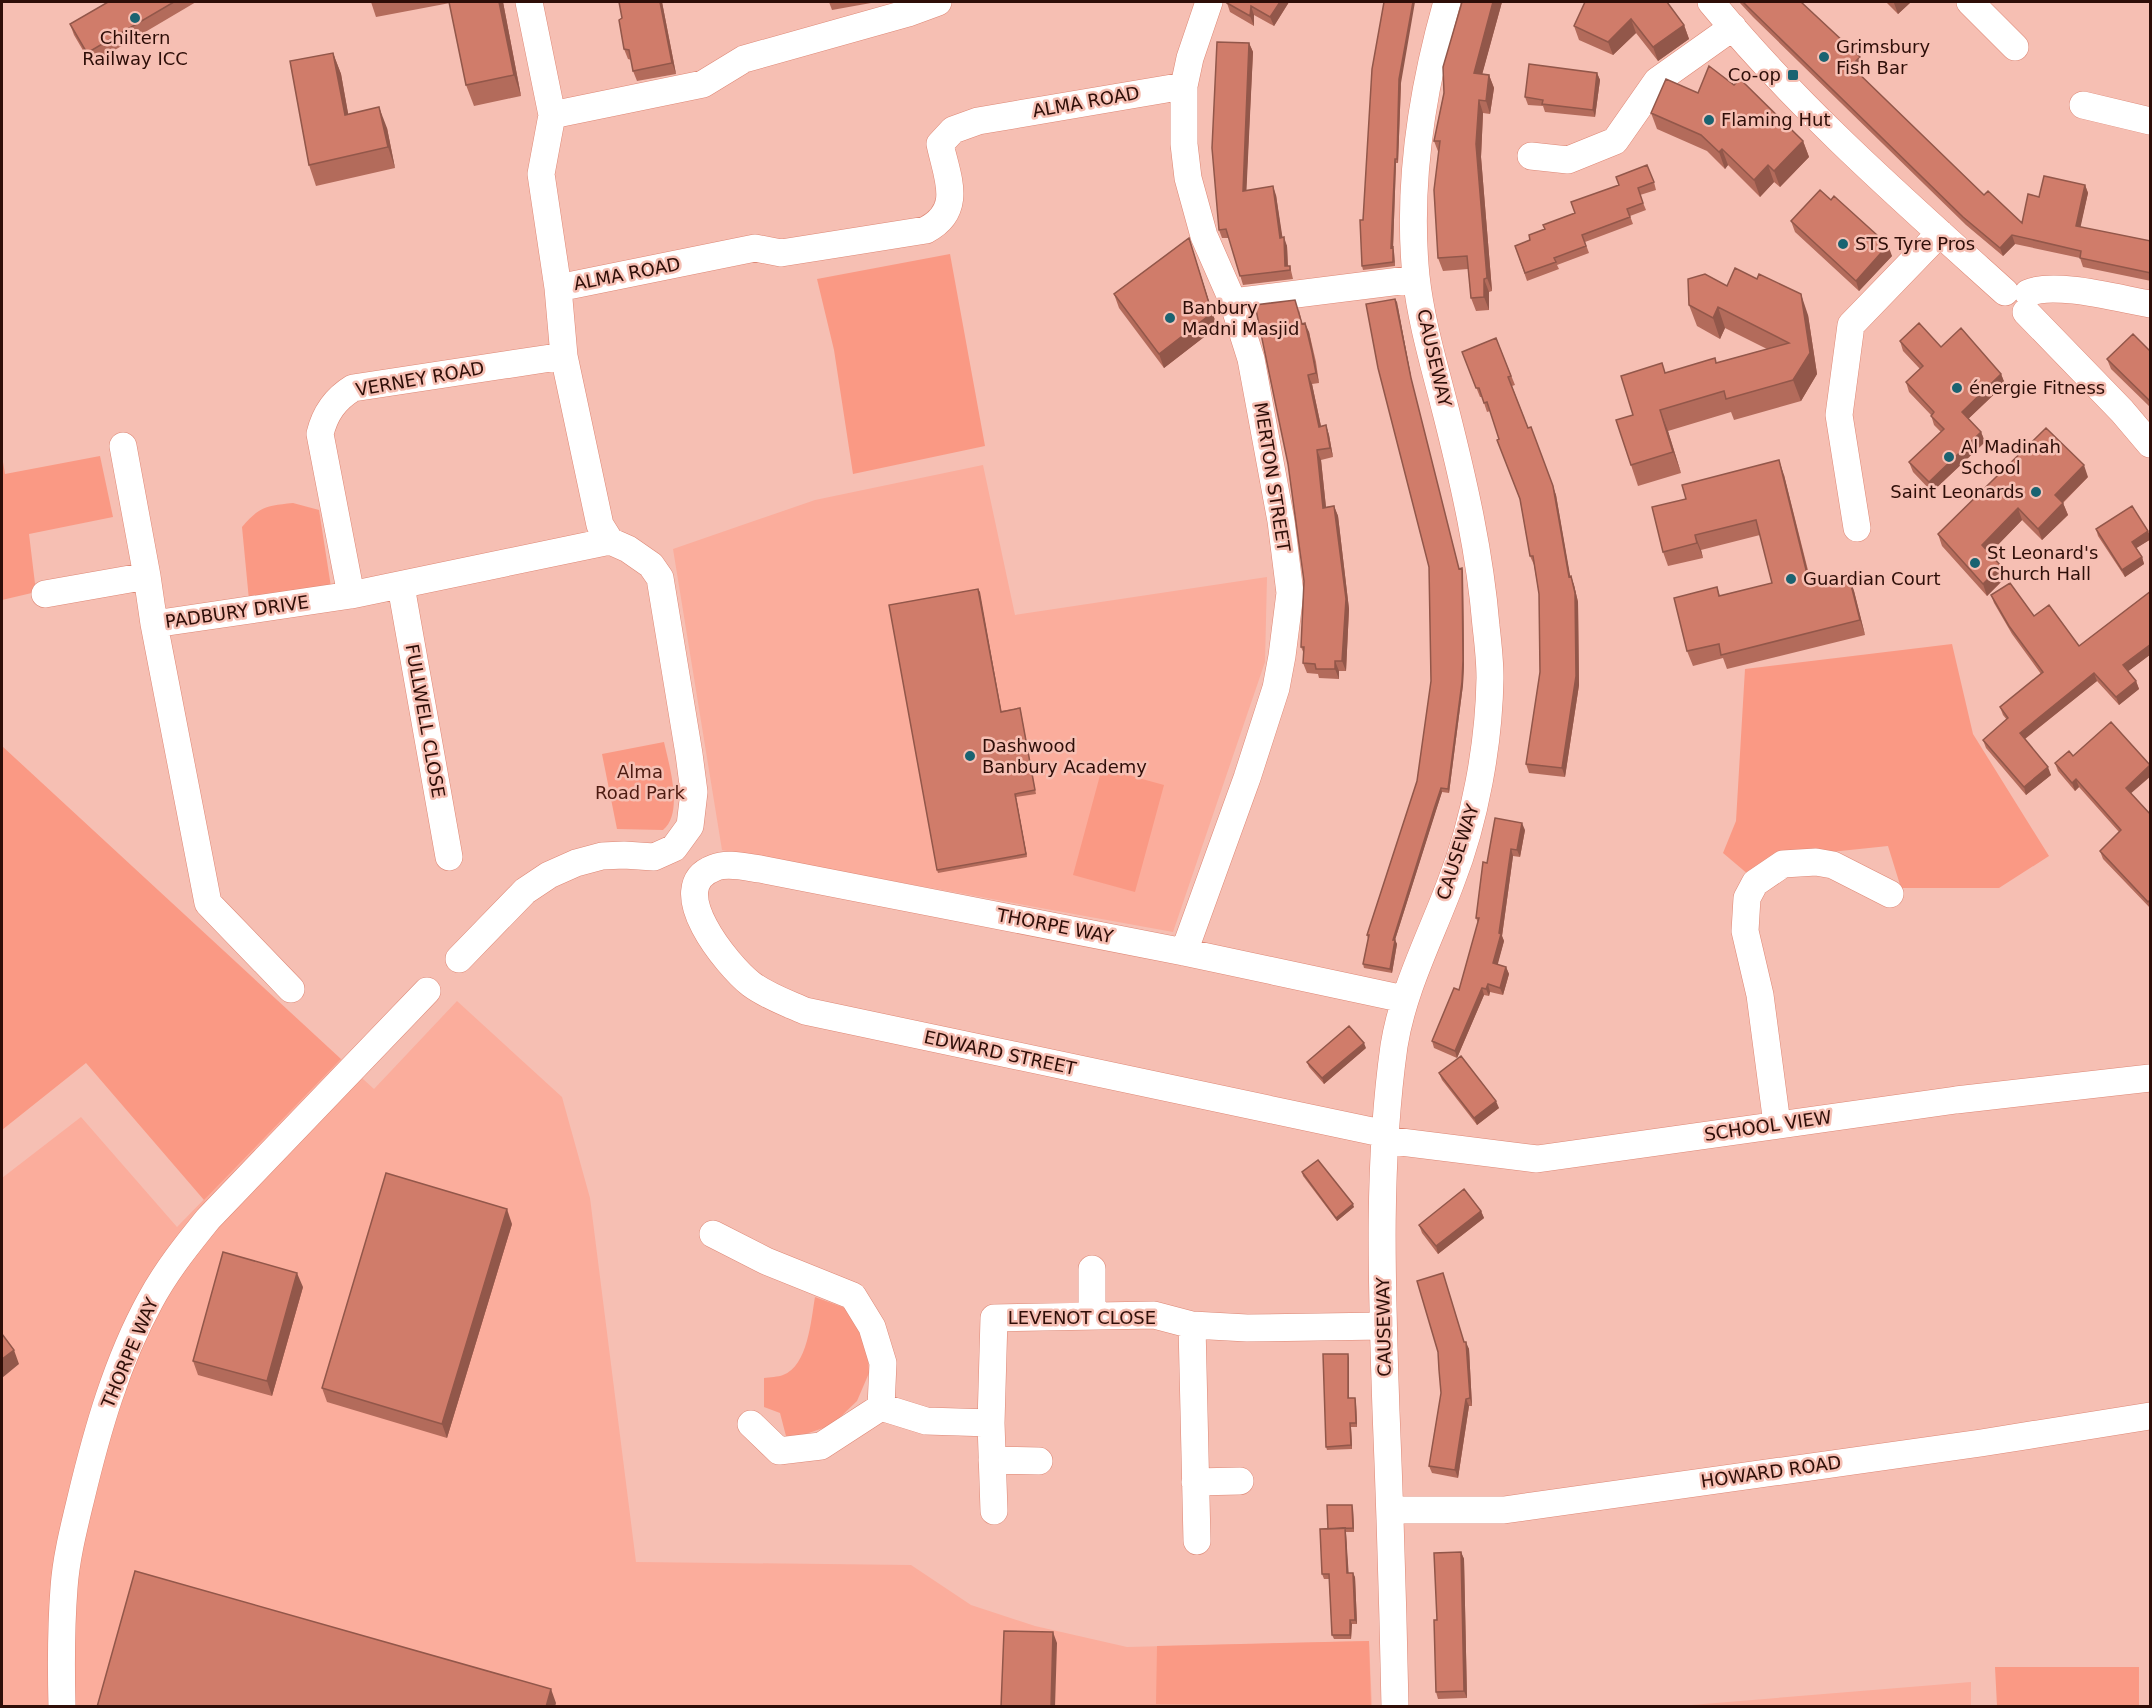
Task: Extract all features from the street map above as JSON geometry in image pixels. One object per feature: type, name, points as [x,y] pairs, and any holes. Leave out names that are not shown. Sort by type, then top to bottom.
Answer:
[{"type":"street","points":[[529,2],[552,116],[541,174],[558,288]]},
{"type":"street","points":[[552,116],[703,84],[744,60],[907,7],[938,2]]},
{"type":"street","name":"MERTON STREET","points":[[1184,952],[1247,778],[1276,688],[1290,593],[1281,522],[1258,390],[1247,343],[1233,302],[1204,236],[1188,178],[1184,144],[1184,86],[1190,58],[1209,2]]},
{"type":"street","name":"CAUSEWAY","points":[[1395,1707],[1383,1326],[1382,1203],[1385,1137],[1395,1040],[1404,999],[1454,876],[1477,792],[1487,731],[1490,674],[1482,582],[1466,490],[1435,367],[1416,279],[1414,218],[1420,125],[1431,61],[1447,2]]},
{"type":"street","points":[[1712,2],[1774,75],[1819,121],[1940,233],[2020,299],[2151,444]]},
{"type":"street","points":[[1970,2],[2015,47]]},
{"type":"street","points":[[1532,156],[1568,160],[1615,141],[1657,81],[1733,27]]},
{"type":"street","name":"ALMA ROAD","points":[[610,541],[600,525],[564,356],[558,288],[755,248],[781,253],[926,230],[936,225],[946,215],[952,198],[940,144],[953,130],[978,121],[1184,86]]},
{"type":"street","points":[[2083,105],[2151,121]]},
{"type":"street","points":[[1857,528],[1839,415],[1851,325],[1940,233]]},
{"type":"street","points":[[1233,302],[1416,279]]},
{"type":"street","points":[[2020,299],[2047,289],[2069,290],[2151,304]]},
{"type":"street","name":"VERNEY ROAD","points":[[351,595],[320,434],[324,416],[341,396],[353,388],[564,356]]},
{"type":"street","points":[[123,446],[154,624]]},
{"type":"street","points":[[459,959],[525,891],[549,875],[576,862],[602,856],[654,857],[674,848],[690,826],[694,792],[660,578],[651,565],[610,541]]},
{"type":"street","name":"PADBURY DRIVE","points":[[291,989],[208,903],[154,624],[401,586],[610,541]]},
{"type":"street","points":[[45,594],[147,576]]},
{"type":"street","name":"FULLWELL CLOSE","points":[[401,586],[449,857]]},
{"type":"street","points":[[1777,1125],[1760,995],[1745,931],[1747,898],[1755,883],[1783,864],[1816,862],[1833,866],[1890,894]]},
{"type":"street","name":"THORPE WAY","points":[[704,872],[716,866],[759,869],[1184,952],[1404,999]]},
{"type":"street","name":"EDWARD STREET","points":[[704,872],[696,888],[696,907],[715,945],[752,984],[777,999],[805,1011],[1385,1137]]},
{"type":"street","name":"THORPE WAY","points":[[62,1707],[64,1587],[75,1522],[105,1410],[150,1300],[178,1257],[208,1219],[428,991]]},
{"type":"street","name":"SCHOOL VIEW","points":[[1385,1137],[1538,1159],[1956,1100],[2151,1078]]},
{"type":"street","points":[[713,1234],[766,1261],[853,1296],[872,1326],[883,1363],[881,1407]]},
{"type":"street","points":[[1092,1269],[1092,1315]]},
{"type":"street","name":"LEVENOT CLOSE","points":[[994,1511],[992,1423],[994,1318],[1154,1315],[1192,1325],[1247,1328],[1383,1326]]},
{"type":"street","points":[[1192,1325],[1197,1540]]},
{"type":"street","points":[[881,1407],[926,1421],[992,1423]]},
{"type":"street","points":[[751,1424],[779,1450],[821,1446],[881,1407]]},
{"type":"street","name":"HOWARD ROAD","points":[[1390,1510],[1504,1510],[1981,1443],[2151,1416]]},
{"type":"street","points":[[992,1460],[1039,1461]]},
{"type":"street","points":[[1195,1482],[1240,1480]]},
{"type":"shaded area","name":"Dashwood Banbury Academy","points":[[983,465],[1015,615],[1267,577],[1265,662],[1173,932],[722,850],[673,549],[815,500]]},
{"type":"shaded area","points":[[457,1001],[562,1097],[590,1198],[636,1562],[911,1565],[971,1605],[1035,1626],[1127,1647],[1369,1641],[1372,1706],[2,1706],[2,1178],[81,1117],[177,1227],[341,1059],[374,1089]]},
{"type":"shaded area","points":[[1971,1682],[1971,1706],[1679,1706]]},
{"type":"green space","points":[[950,254],[985,446],[853,474],[834,350],[817,279]]},
{"type":"green space","points":[[2,456],[5,474],[100,456],[113,517],[29,534],[36,592],[2,600]]},
{"type":"green space","points":[[293,503],[319,510],[331,587],[249,600],[242,527],[264,508]]},
{"type":"green space","points":[[1952,644],[1973,734],[2049,856],[1999,888],[1901,888],[1888,846],[1774,858],[1749,875],[1723,853],[1736,821],[1745,669]]},
{"type":"green space","name":"Alma Road Park","points":[[664,742],[674,801],[669,822],[663,830],[617,829],[602,754]]},
{"type":"green space","points":[[2,746],[341,1059],[204,1200],[86,1063],[2,1130]]},
{"type":"green space","points":[[1102,768],[1164,785],[1135,892],[1073,875]]},
{"type":"green space","points":[[815,1297],[848,1309],[867,1340],[869,1373],[857,1401],[832,1425],[803,1435],[786,1436],[780,1413],[764,1407],[764,1378],[783,1375],[798,1362],[807,1341]]},
{"type":"green space","points":[[1369,1641],[1371,1706],[1156,1704],[1157,1646]]},
{"type":"green space","points":[[1995,1667],[2139,1667],[2139,1706],[1997,1706]]},
{"type":"building","points":[[108,2],[174,2],[87,53],[70,24]]},
{"type":"building","points":[[449,2],[499,2],[514,75],[466,85]]},
{"type":"building","points":[[619,2],[660,2],[672,63],[633,71],[629,50],[624,49],[619,20],[622,18]]},
{"type":"building","points":[[1228,2],[1280,2],[1270,17],[1251,6],[1250,16]]},
{"type":"building","points":[[1384,2],[1413,2],[1399,79],[1391,248],[1393,247],[1393,262],[1362,266],[1360,220],[1363,220],[1372,69]]},
{"type":"building","points":[[1462,2],[1493,2],[1474,73],[1489,75],[1486,101],[1479,100],[1476,144],[1487,278],[1484,279],[1484,297],[1471,298],[1467,256],[1438,258],[1434,190],[1440,141],[1434,141],[1444,93],[1443,67]]},
{"type":"building","points":[[1585,2],[1667,2],[1684,25],[1653,47],[1631,19],[1608,42],[1574,26]]},
{"type":"building","points":[[1743,2],[1801,2],[1860,57],[1851,66],[1984,195],[1988,191],[2022,223],[2028,194],[2039,197],[2044,176],[2085,185],[2076,226],[2151,241],[2151,273],[2080,258],[2081,251],[2012,235],[2000,248],[1963,217]]},
{"type":"building","points":[[1217,42],[1249,43],[1243,191],[1273,186],[1280,238],[1284,237],[1285,266],[1290,266],[1290,270],[1240,276],[1226,229],[1219,230],[1212,148]]},
{"type":"building","points":[[333,53],[345,115],[379,107],[388,147],[309,165],[290,61]]},
{"type":"building","points":[[1529,64],[1597,73],[1593,110],[1542,104],[1543,100],[1525,97]]},
{"type":"building","points":[[1709,66],[1734,85],[1740,79],[1803,141],[1774,171],[1768,165],[1754,180],[1722,149],[1719,152],[1701,135],[1651,113],[1666,79],[1698,93]]},
{"type":"building","points":[[1647,165],[1654,182],[1638,188],[1643,203],[1627,209],[1630,217],[1582,235],[1586,246],[1554,258],[1556,262],[1525,273],[1515,246],[1530,240],[1529,235],[1545,229],[1543,225],[1575,213],[1571,202],[1619,185],[1616,177]]},
{"type":"building","name":"STS Tyre Pros","points":[[1820,190],[1831,200],[1834,196],[1888,245],[1856,281],[1791,221]]},
{"type":"building","name":"Banbury Madni Masjid","points":[[1189,238],[1212,313],[1159,354],[1114,294]]},
{"type":"building","points":[[1735,268],[1757,279],[1759,274],[1801,294],[1810,353],[1793,380],[1726,399],[1724,391],[1660,410],[1673,452],[1631,465],[1616,420],[1633,415],[1621,376],[1662,363],[1665,373],[1715,358],[1716,363],[1789,343],[1718,307],[1713,318],[1689,305],[1688,279],[1705,274],[1727,286]]},
{"type":"building","points":[[1395,299],[1411,378],[1459,569],[1462,568],[1463,660],[1448,789],[1441,788],[1434,809],[1393,940],[1395,940],[1390,969],[1363,964],[1369,935],[1367,935],[1417,781],[1431,681],[1429,567],[1378,368],[1366,304]]},
{"type":"building","points":[[1295,300],[1302,324],[1305,323],[1316,373],[1308,375],[1319,427],[1326,425],[1330,448],[1317,450],[1323,508],[1334,506],[1346,599],[1342,661],[1335,661],[1335,669],[1316,669],[1315,664],[1303,663],[1304,647],[1301,647],[1304,581],[1288,464],[1255,305]]},
{"type":"building","name":"énergie Fitness","points":[[1919,323],[1941,347],[1961,328],[2001,374],[1962,412],[1981,432],[1929,482],[1909,462],[1944,429],[1931,416],[1934,412],[1906,382],[1923,366],[1900,341]]},
{"type":"building","points":[[2133,334],[2151,352],[2151,402],[2107,359]]},
{"type":"building","points":[[1496,338],[1511,376],[1508,377],[1528,428],[1531,427],[1553,486],[1569,577],[1571,576],[1575,593],[1576,676],[1562,768],[1526,764],[1540,672],[1539,594],[1520,499],[1497,440],[1499,439],[1487,402],[1484,403],[1479,388],[1476,388],[1462,352]]},
{"type":"building","points":[[2046,428],[2084,465],[2055,495],[2063,503],[2038,529],[2018,508],[1982,545],[2001,566],[1983,584],[1938,534]]},
{"type":"building","name":"Guardian Court","points":[[1779,460],[1810,586],[1849,577],[1860,620],[1721,655],[1719,644],[1687,651],[1674,598],[1717,587],[1719,596],[1772,583],[1756,520],[1695,535],[1697,543],[1663,552],[1652,507],[1686,499],[1682,485]]},
{"type":"building","points":[[2132,506],[2148,531],[2132,542],[2142,557],[2122,570],[2096,529]]},
{"type":"building","points":[[2010,583],[2034,616],[2049,605],[2079,646],[2151,591],[2151,644],[2123,665],[2136,681],[2116,697],[2094,673],[2020,733],[2048,767],[2024,787],[1983,740],[2008,718],[2000,707],[2043,672],[2009,626],[1991,595]]},
{"type":"building","points":[[978,589],[1001,712],[1020,708],[1035,790],[1015,794],[1026,854],[937,870],[889,605]]},
{"type":"building","points":[[2111,722],[2150,765],[2126,788],[2151,815],[2151,899],[2148,902],[2100,851],[2121,830],[2076,779],[2072,783],[2055,763],[2069,751],[2073,756]]},
{"type":"building","points":[[1495,818],[1522,823],[1517,850],[1511,849],[1499,933],[1501,934],[1493,963],[1506,967],[1500,988],[1488,984],[1486,989],[1482,988],[1455,1051],[1432,1041],[1454,988],[1459,990],[1479,918],[1476,918],[1483,862],[1487,863]]},
{"type":"building","points":[[1349,1026],[1364,1043],[1322,1078],[1307,1062]]},
{"type":"building","points":[[1461,1056],[1496,1101],[1474,1118],[1439,1073]]},
{"type":"building","points":[[1318,1160],[1353,1204],[1336,1218],[1302,1172]]},
{"type":"building","points":[[386,1173],[507,1209],[442,1424],[322,1388]]},
{"type":"building","points":[[1464,1189],[1481,1211],[1436,1246],[1419,1225]]},
{"type":"building","points":[[223,1252],[297,1273],[267,1381],[193,1361]]},
{"type":"building","points":[[1443,1273],[1464,1342],[1466,1342],[1470,1398],[1466,1399],[1455,1470],[1429,1466],[1441,1393],[1438,1352],[1417,1281]]},
{"type":"building","points":[[2,1334],[14,1350],[2,1359]]},
{"type":"building","points":[[1323,1354],[1348,1354],[1348,1398],[1355,1398],[1356,1423],[1350,1423],[1351,1445],[1326,1447]]},
{"type":"building","points":[[1327,1505],[1352,1505],[1353,1528],[1328,1529]]},
{"type":"building","points":[[1345,1528],[1347,1573],[1353,1573],[1355,1620],[1350,1620],[1350,1635],[1332,1635],[1329,1574],[1322,1574],[1320,1529]]},
{"type":"building","points":[[1461,1552],[1464,1691],[1436,1692],[1434,1620],[1437,1620],[1434,1553]]},
{"type":"building","points":[[135,1571],[551,1689],[546,1707],[97,1707]]},
{"type":"building","points":[[1004,1631],[1053,1632],[1051,1707],[1001,1707]]},
{"type":"place","name":"Chiltern Railway ICC","points":[[135,18]]},
{"type":"place","name":"Grimsbury Fish Bar","points":[[1824,57]]},
{"type":"place","name":"Co-op","points":[[1793,75]]},
{"type":"place","name":"Flaming Hut","points":[[1709,120]]},
{"type":"place","name":"STS Tyre Pros","points":[[1843,244]]},
{"type":"place","name":"Banbury Madni Masjid","points":[[1170,318]]},
{"type":"place","name":"énergie Fitness","points":[[1957,388]]},
{"type":"place","name":"Al Madinah School","points":[[1949,457]]},
{"type":"place","name":"Saint Leonards","points":[[2036,492]]},
{"type":"place","name":"St Leonard's Church Hall","points":[[1975,563]]},
{"type":"place","name":"Guardian Court","points":[[1791,579]]},
{"type":"place","name":"Dashwood Banbury Academy","points":[[970,756]]}]
